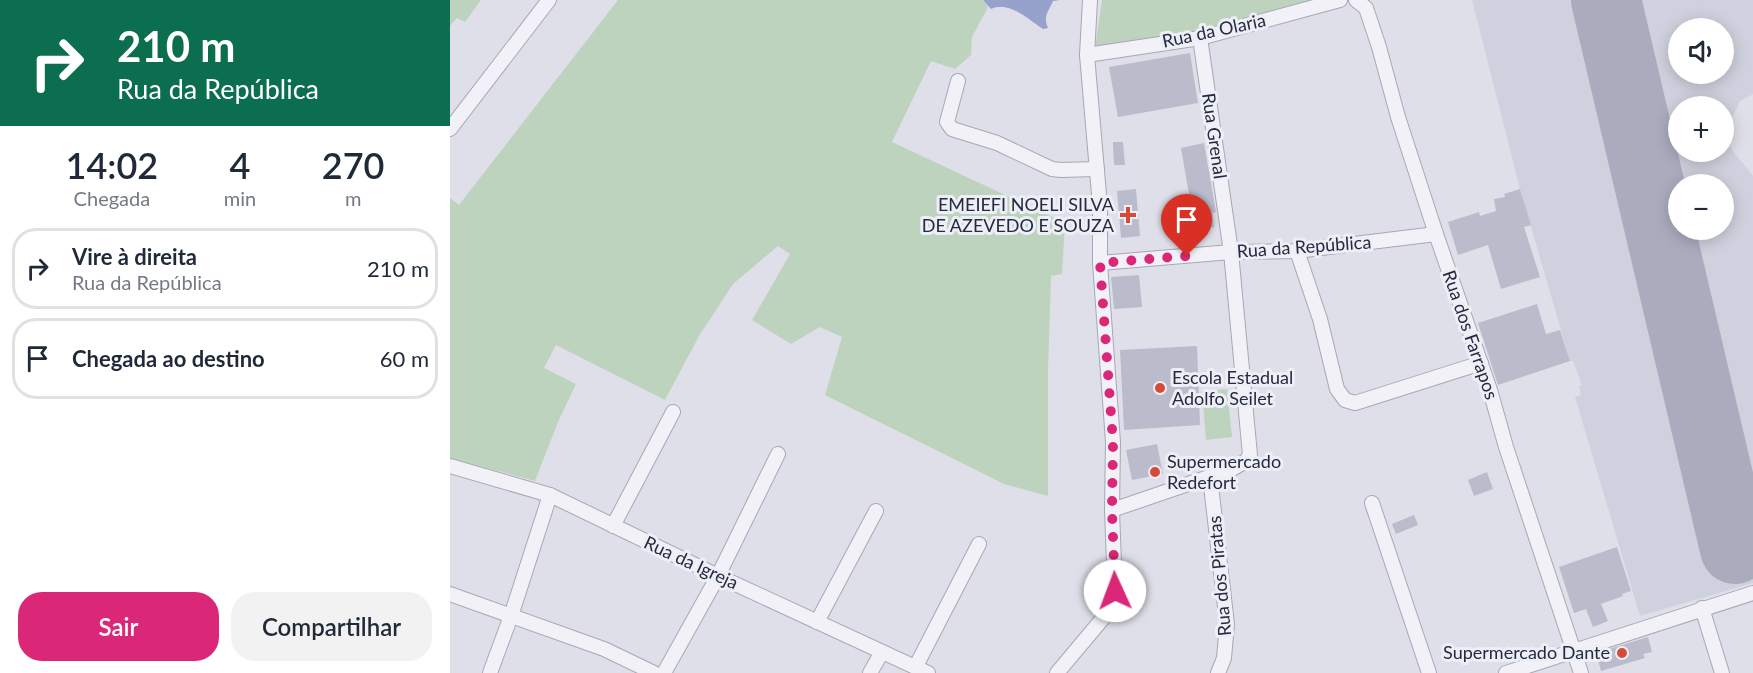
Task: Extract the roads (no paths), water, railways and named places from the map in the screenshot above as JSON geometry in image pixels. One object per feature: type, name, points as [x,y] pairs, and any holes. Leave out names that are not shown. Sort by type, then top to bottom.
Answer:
[{"type":"street","points":[[450,129],[549,0]]},
{"type":"street","points":[[1057,673],[1111,607],[1115,591],[1112,510],[1113,442],[1100,263],[1100,206],[1087,55],[1090,0]]},
{"type":"street","name":"Rua da Olaria","points":[[1087,55],[1200,38],[1340,0]]},
{"type":"street","name":"Rua dos Farrapos","points":[[1356,0],[1366,8],[1398,117],[1481,363],[1506,447],[1581,673]]},
{"type":"street","name":"Rua Grenal","points":[[1200,38],[1231,252],[1250,448],[1249,458],[1245,462],[1210,477]]},
{"type":"street","points":[[957,81],[947,122],[952,129],[998,143],[1052,169],[1097,169]]},
{"type":"street","name":"Rua da República","points":[[1100,263],[1231,252],[1297,251],[1436,234]]},
{"type":"street","points":[[1297,251],[1320,319],[1337,389],[1345,400],[1355,403],[1481,363]]},
{"type":"street","points":[[613,526],[673,412]]},
{"type":"street","points":[[664,673],[718,576],[778,454]]},
{"type":"street","name":"Rua da Igreja","points":[[450,466],[550,495],[922,670]]},
{"type":"street","points":[[1112,510],[1210,477]]},
{"type":"street","name":"Rua dos Piratas","points":[[1210,477],[1227,624],[1224,658],[1218,673]]},
{"type":"street","points":[[490,673],[550,495]]},
{"type":"street","points":[[1372,503],[1429,673]]},
{"type":"street","points":[[817,622],[876,511]]},
{"type":"street","points":[[922,670],[979,544]]},
{"type":"street","points":[[1506,673],[1753,593]]},
{"type":"street","points":[[450,594],[604,649],[654,673]]},
{"type":"street","points":[[1702,608],[1722,673]]},
{"type":"street","points":[[870,673],[882,652]]},
{"type":"water","points":[[983,0],[1060,0],[1053,1],[1046,17],[1048,28],[1043,29],[1012,9],[998,7],[991,9]]},
{"type":"place","name":"EMEIEFI NOELI SILVA DE AZEVEDO E SOUZA","points":[[1128,215]]},
{"type":"place","name":"Escola Estadual Adolfo Seilet","points":[[1160,388]]},
{"type":"place","name":"Supermercado Redefort","points":[[1155,472]]},
{"type":"place","name":"Supermercado Dante","points":[[1622,653]]}]
